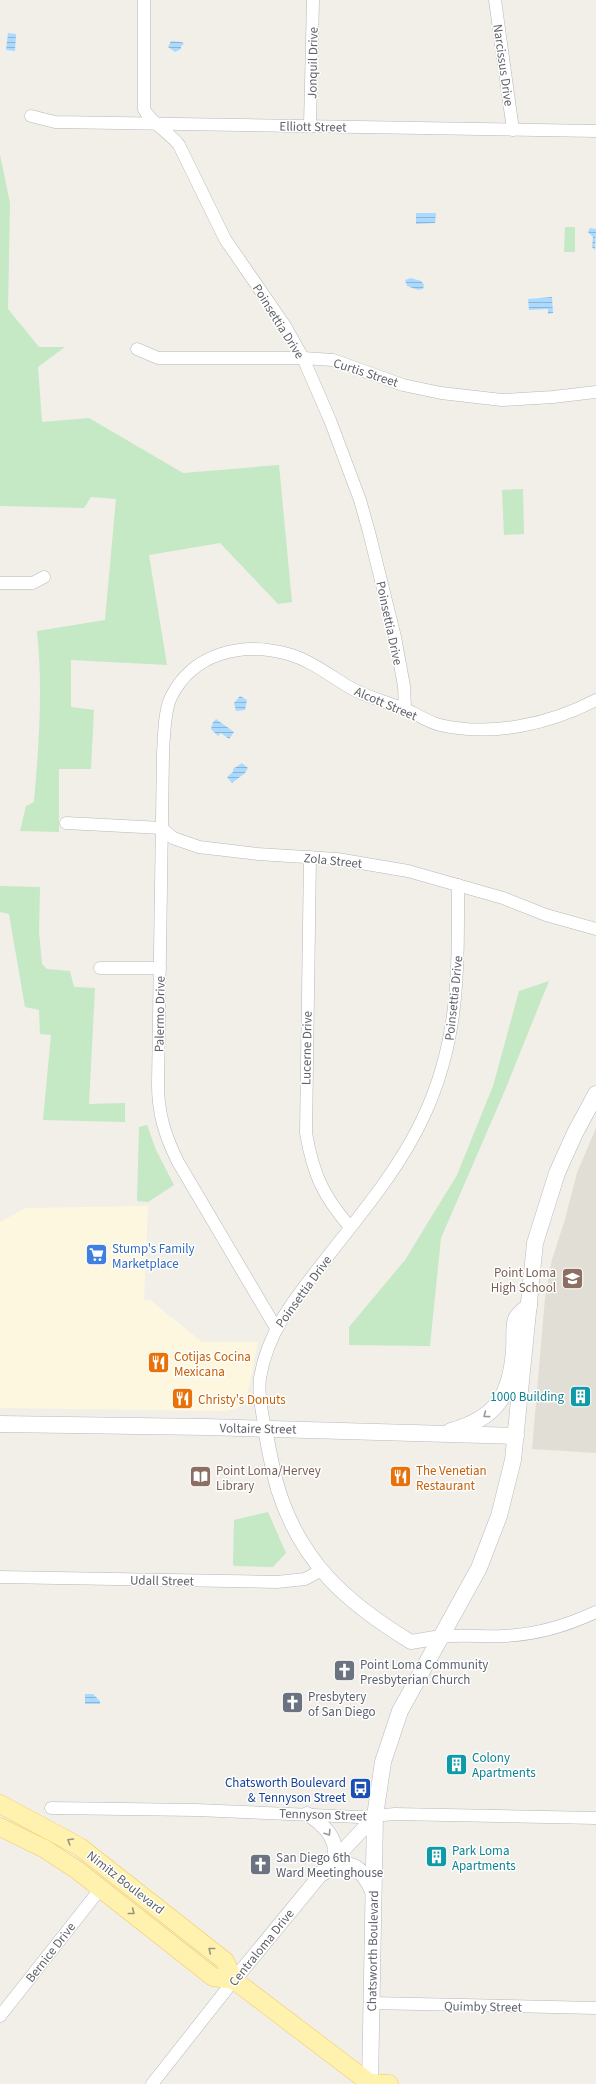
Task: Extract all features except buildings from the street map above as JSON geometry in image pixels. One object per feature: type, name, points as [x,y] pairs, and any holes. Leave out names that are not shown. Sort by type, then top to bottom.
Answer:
[{"type":"main road","name":"Chatsworth Boulevard","points":[[370,2084],[375,1816],[383,1762],[395,1722],[405,1700],[477,1573],[493,1535],[508,1487],[516,1436],[532,1260],[543,1216],[565,1153],[596,1094]]},
{"type":"main road","points":[[440,1434],[474,1423],[489,1413],[499,1403],[506,1392],[511,1374],[516,1319],[529,1306]]},
{"type":"main road","name":"Voltaire Street","points":[[0,1424],[516,1436]]},
{"type":"main road","name":"Nimitz Boulevard","points":[[0,1804],[52,1830],[95,1858],[224,1961],[234,1980],[370,2084]]},
{"type":"main road","name":"Nimitz Boulevard","points":[[0,1827],[57,1857],[101,1888],[213,1977],[234,1980]]},
{"type":"main road","points":[[322,1873],[336,1866],[354,1867],[366,1876],[373,1892]]},
{"type":"main road","points":[[370,2084],[389,2084]]},
{"type":"street","name":"Poinsettia Drive","points":[[144,0],[143,105],[148,116],[171,135],[182,149],[225,239],[285,326],[303,358],[338,441],[366,520],[395,637],[404,686],[405,709]]},
{"type":"street","name":"Jonquil Drive","points":[[310,125],[313,0]]},
{"type":"street","name":"Narcissus Drive","points":[[495,0],[513,130]]},
{"type":"street","name":"Elliott Street","points":[[31,116],[55,122],[310,125],[596,131]]},
{"type":"street","name":"Curtis Street","points":[[136,349],[158,358],[303,358],[337,361],[403,385],[469,397],[502,400],[528,399],[596,392]]},
{"type":"street","points":[[0,583],[33,583],[44,577]]},
{"type":"street","name":"Alcott Street","points":[[186,675],[200,663],[214,656],[242,648],[288,654],[302,659],[366,696],[405,709],[420,718],[440,725],[464,728],[492,729],[547,720],[566,714],[596,700]]},
{"type":"street","name":"Palermo Drive","points":[[186,675],[170,698],[166,724],[162,828],[158,1085],[162,1124],[178,1162],[276,1328]]},
{"type":"street","points":[[66,823],[162,828]]},
{"type":"street","name":"Zola Street","points":[[162,828],[173,838],[199,847],[258,854],[310,857],[377,864],[503,898],[546,915],[596,929]]},
{"type":"street","name":"Lucerne Drive","points":[[310,857],[306,1133],[310,1157],[324,1194],[350,1227]]},
{"type":"street","name":"Poinsettia Drive","points":[[441,1637],[411,1642],[360,1608],[322,1570],[302,1543],[283,1503],[273,1468],[259,1398],[260,1378],[268,1347],[276,1328],[291,1304],[395,1166],[422,1119],[444,1067],[452,1034],[456,1000],[458,968],[458,885]]},
{"type":"street","points":[[100,968],[160,968]]},
{"type":"street","name":"Udall Street","points":[[0,1577],[276,1582],[305,1579],[322,1570]]},
{"type":"street","points":[[441,1637],[462,1634],[492,1636],[524,1635],[558,1628],[596,1612]]},
{"type":"street","name":"Tennyson Street","points":[[51,1808],[375,1816],[397,1814],[596,1818]]},
{"type":"street","points":[[307,1814],[319,1822],[330,1835],[335,1847],[333,1860]]},
{"type":"street","name":"Centraloma Drive","points":[[152,2084],[234,1980],[322,1873],[375,1816]]},
{"type":"street","name":"Bernice Drive","points":[[0,2016],[101,1888]]},
{"type":"street","name":"Quimby Street","points":[[371,2003],[596,2008]]},
{"type":"shaded area","name":"Point Loma High School","points":[[596,1128],[596,1453],[532,1449],[545,1298],[552,1260],[577,1173]]},
{"type":"shaded area","points":[[148,1206],[144,1300],[150,1300],[202,1342],[258,1342],[249,1387],[246,1397],[239,1407],[232,1410],[221,1411],[0,1408],[0,1222],[26,1208]]},
{"type":"green space","points":[[0,155],[10,203],[8,309],[39,347],[65,347],[38,367],[42,422],[89,418],[183,473],[279,465],[292,602],[278,604],[220,543],[149,555],[167,665],[71,660],[71,707],[94,710],[91,769],[59,769],[59,832],[20,831],[26,806],[34,802],[39,738],[40,695],[37,631],[105,620],[116,499],[91,497],[84,508],[0,506]]},
{"type":"green space","points":[[565,227],[575,227],[575,252],[564,252]]},
{"type":"green space","points":[[523,489],[524,534],[504,535],[502,490]]},
{"type":"green space","points":[[0,886],[40,887],[39,932],[42,964],[47,969],[70,971],[74,987],[95,988],[89,1104],[125,1103],[125,1122],[43,1120],[51,1035],[40,1034],[39,1010],[25,1007],[9,914],[0,912]]},
{"type":"green space","points":[[549,981],[503,1095],[441,1238],[430,1346],[349,1345],[349,1327],[405,1260],[457,1175],[493,1086],[519,991]]},
{"type":"green space","points":[[147,1125],[156,1150],[174,1185],[148,1202],[137,1201],[139,1127]]},
{"type":"green space","points":[[268,1512],[286,1553],[273,1567],[234,1566],[234,1520]]},
{"type":"water","points":[[8,33],[16,34],[15,51],[6,50]]},
{"type":"water","points":[[171,41],[182,42],[184,44],[181,46],[181,49],[175,52],[168,47]]},
{"type":"water","points":[[416,213],[436,213],[435,223],[416,224]]},
{"type":"water","points":[[590,228],[596,229],[595,250],[592,247],[593,237],[588,232]]},
{"type":"water","points":[[411,278],[421,281],[424,285],[423,289],[418,290],[407,286],[405,280]]},
{"type":"water","points":[[552,297],[553,313],[548,314],[548,309],[529,310],[528,299]]},
{"type":"water","points":[[240,696],[247,700],[245,710],[236,711],[234,703]]},
{"type":"water","points":[[216,719],[234,732],[229,739],[221,733],[218,736],[211,729],[213,722]]},
{"type":"water","points":[[242,763],[248,768],[245,773],[232,783],[227,777],[233,772],[233,769]]},
{"type":"water","points":[[85,1694],[93,1694],[100,1701],[100,1704],[85,1704]]},
{"type":"place","name":"Stump's Family Marketplace","points":[[96,1255]]},
{"type":"place","name":"Point Loma High School","points":[[572,1279]]},
{"type":"place","name":"Cotijas Cocina Mexicana","points":[[158,1363]]},
{"type":"place","name":"1000 Building","points":[[580,1396]]},
{"type":"place","name":"Christy's Donuts","points":[[182,1399]]},
{"type":"place","name":"Point Loma/Hervey Library","points":[[201,1477]]},
{"type":"place","name":"The Venetian Restaurant","points":[[401,1477]]},
{"type":"place","name":"Point Loma Community Presbyterian Church","points":[[344,1671]]},
{"type":"place","name":"Presbytery of San Diego","points":[[292,1703]]},
{"type":"place","name":"Colony Apartments","points":[[456,1764]]},
{"type":"place","name":"Chatsworth Boulevard & Tennyson Street","points":[[361,1789]]},
{"type":"place","name":"Park Loma Apartments","points":[[436,1857]]},
{"type":"place","name":"San Diego 6th Ward Meetinghouse","points":[[260,1864]]}]
